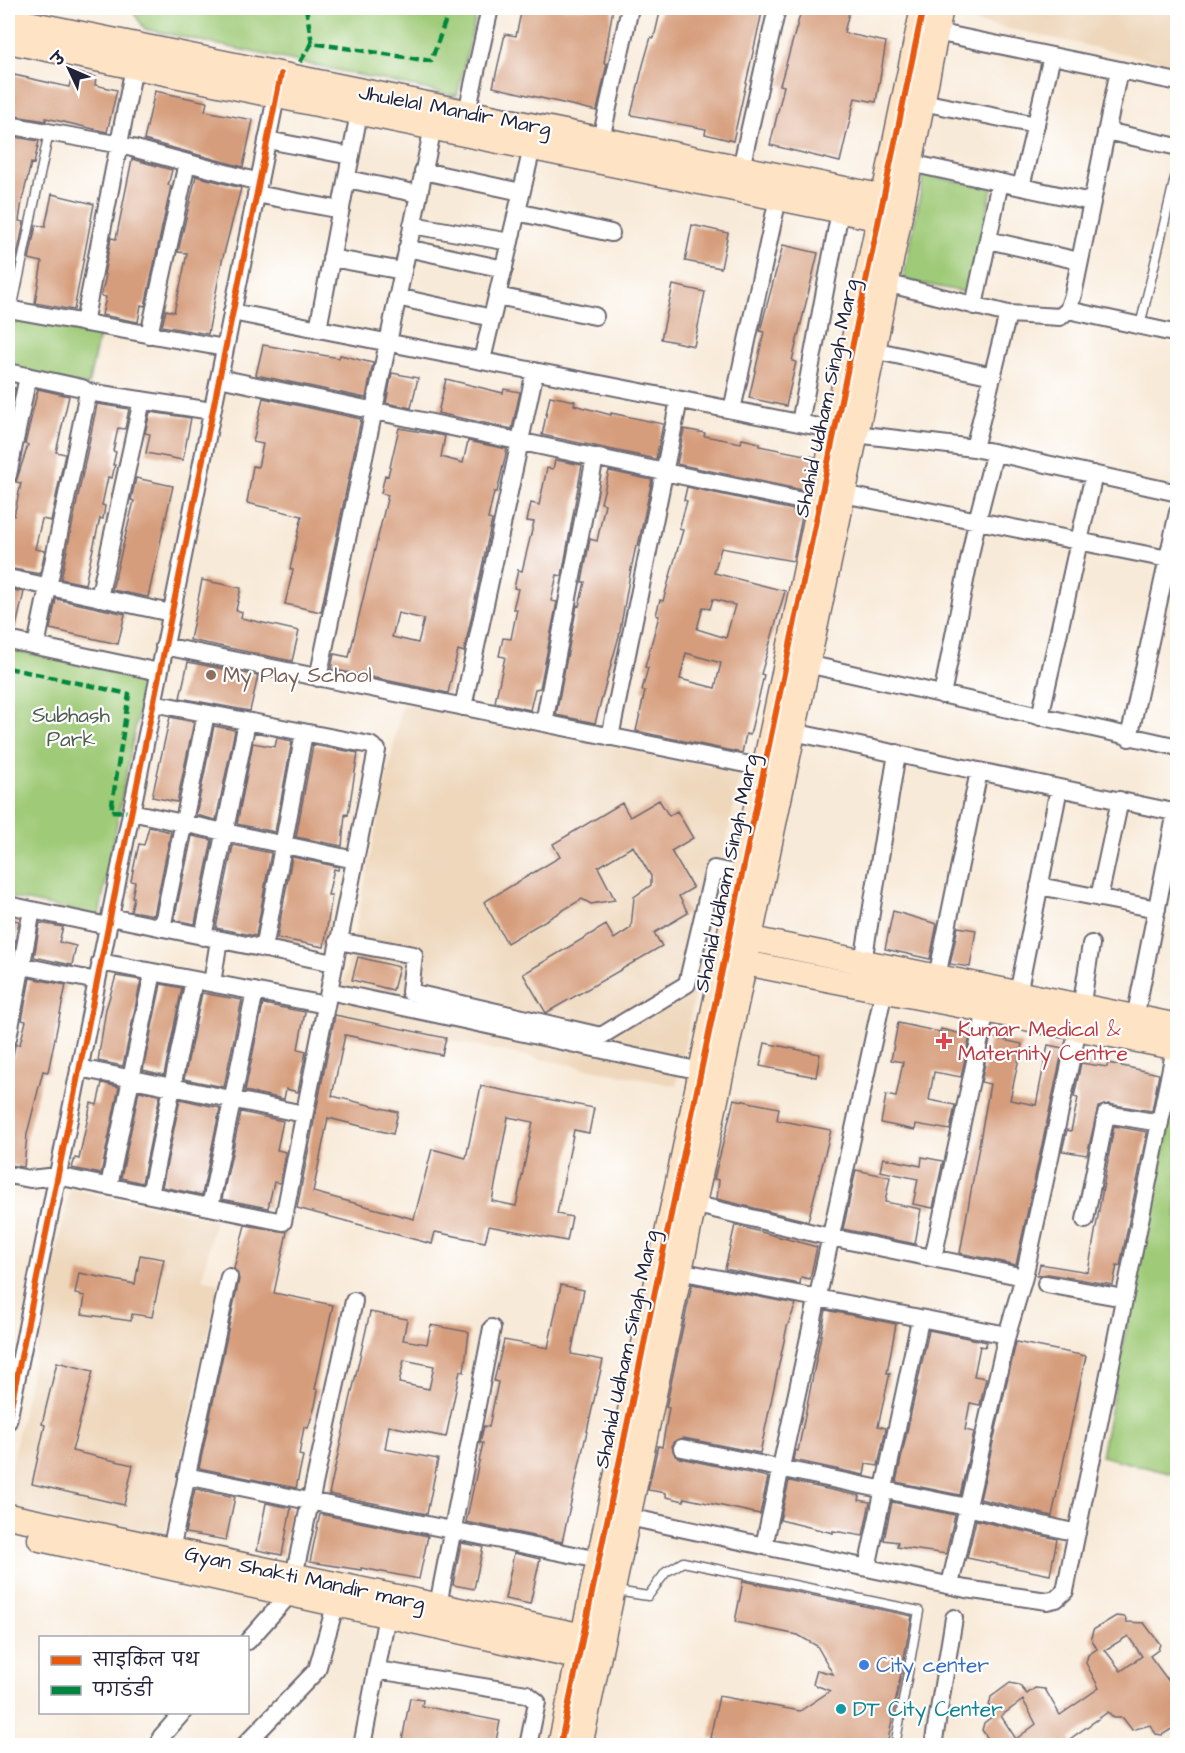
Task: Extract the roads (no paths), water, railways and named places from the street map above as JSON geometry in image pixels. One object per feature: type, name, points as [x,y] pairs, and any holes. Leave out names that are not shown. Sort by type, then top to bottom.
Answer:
[{"type":"street","points":[[467,112],[490,8]]},
{"type":"street","points":[[601,139],[630,8]]},
{"type":"street","points":[[741,168],[777,8]]},
{"type":"street","name":"Shahid Udham Singh Marg","points":[[579,1746],[599,1560],[618,1514],[679,1270],[693,1204],[740,936],[793,732],[843,494],[846,432],[926,23],[941,8]]},
{"type":"street","name":"Jhulelal Mandir Marg","points":[[8,19],[278,85],[359,112],[840,211],[891,210]]},
{"type":"street","points":[[926,23],[1052,56],[1178,82]]},
{"type":"street","name":"Shahid Udham Singh Marg","points":[[740,936],[743,875],[820,505],[873,350],[886,283],[891,210],[910,163],[922,102],[926,23]]},
{"type":"street","name":"Jhulelal Mandir Marg","points":[[8,41],[134,67],[467,112],[741,168],[891,210]]},
{"type":"street","points":[[1021,187],[1052,56]]},
{"type":"street","points":[[84,323],[121,145],[134,67]]},
{"type":"street","points":[[886,283],[1008,314],[1060,317],[1068,310],[1119,70]]},
{"type":"street","points":[[8,1421],[278,85]]},
{"type":"street","points":[[922,102],[1036,125]]},
{"type":"street","points":[[318,329],[359,112]]},
{"type":"street","points":[[8,125],[121,145],[187,163],[257,188],[340,210]]},
{"type":"street","points":[[318,678],[433,128]]},
{"type":"street","points":[[1106,131],[1178,147]]},
{"type":"street","points":[[267,140],[351,156]]},
{"type":"street","points":[[482,360],[532,148]]},
{"type":"street","points":[[149,335],[187,163]]},
{"type":"street","points":[[910,163],[1091,202]]},
{"type":"street","points":[[423,171],[521,192]]},
{"type":"street","points":[[347,179],[419,194]]},
{"type":"street","points":[[974,306],[1000,182]]},
{"type":"street","points":[[732,410],[778,198]]},
{"type":"street","points":[[800,423],[840,211]]},
{"type":"street","points":[[517,212],[611,233]]},
{"type":"street","points":[[412,225],[510,242]]},
{"type":"street","points":[[988,240],[1079,261]]},
{"type":"street","points":[[407,248],[504,269]]},
{"type":"street","points":[[331,258],[403,271]]},
{"type":"street","points":[[497,296],[595,316]]},
{"type":"street","points":[[397,297],[492,318]]},
{"type":"street","points":[[10,310],[225,348]]},
{"type":"street","points":[[1068,310],[1178,334]]},
{"type":"street","points":[[232,312],[846,432],[974,448],[1178,493]]},
{"type":"street","points":[[974,448],[1008,314]]},
{"type":"street","points":[[873,350],[993,376]]},
{"type":"street","points":[[463,707],[535,371]]},
{"type":"street","points":[[8,372],[82,388],[88,392],[212,411]]},
{"type":"street","points":[[8,475],[28,376]]},
{"type":"street","points":[[219,378],[820,505]]},
{"type":"street","points":[[36,646],[88,392]]},
{"type":"street","points":[[99,598],[142,400]]},
{"type":"street","points":[[610,737],[679,400]]},
{"type":"street","points":[[942,695],[977,521],[994,454]]},
{"type":"street","points":[[544,723],[595,457]]},
{"type":"street","points":[[1040,717],[1094,474]]},
{"type":"street","points":[[843,494],[1172,560]]},
{"type":"street","points":[[1129,738],[1172,560],[1178,512]]},
{"type":"street","points":[[8,578],[171,613]]},
{"type":"street","points":[[8,640],[159,672]]},
{"type":"street","points":[[164,646],[765,768]]},
{"type":"street","points":[[807,664],[1129,738],[1178,747]]},
{"type":"street","points":[[8,1175],[30,1179],[57,1176],[284,1222],[377,750],[370,745],[153,703]]},
{"type":"street","points":[[162,928],[206,714]]},
{"type":"street","points":[[212,983],[211,938],[224,832],[247,722]]},
{"type":"street","points":[[793,732],[1177,812],[1135,1018]]},
{"type":"street","points":[[264,949],[304,733]]},
{"type":"street","points":[[863,962],[897,753]]},
{"type":"street","points":[[937,977],[979,771]]},
{"type":"street","points":[[1018,994],[1059,788]]},
{"type":"street","points":[[1099,898],[1120,800]]},
{"type":"street","points":[[131,812],[355,860]]},
{"type":"street","points":[[338,941],[414,955],[410,992],[601,1036],[687,984],[714,869],[743,875]]},
{"type":"street","points":[[1039,886],[1157,909]]},
{"type":"street","points":[[8,905],[109,922],[162,928],[334,963]]},
{"type":"street","points":[[8,1038],[15,964],[32,910]]},
{"type":"street","points":[[740,936],[1018,994],[1079,1017],[1177,1041]]},
{"type":"street","points":[[950,1585],[1007,1335],[1024,1278],[1079,1017],[1091,944]]},
{"type":"street","points":[[735,961],[986,1010],[1079,1017],[1135,1018],[1177,1041]]},
{"type":"street","name":"Shahid Udham Singh Marg","points":[[560,1746],[590,1648],[612,1590],[618,1514],[701,1071],[735,961]]},
{"type":"street","points":[[100,962],[255,991],[327,998],[701,1071]]},
{"type":"street","points":[[15,964],[97,981]]},
{"type":"street","points":[[109,1186],[153,972]]},
{"type":"street","points":[[150,1195],[194,980]]},
{"type":"street","points":[[764,1546],[884,990]]},
{"type":"street","points":[[210,1207],[255,991]]},
{"type":"street","points":[[933,1258],[986,1010]]},
{"type":"street","points":[[618,1514],[950,1585],[1047,1601],[1056,1599],[1065,1591],[1177,1041]]},
{"type":"street","points":[[79,1068],[304,1114]]},
{"type":"street","points":[[1084,1220],[1106,1114],[1160,1123]]},
{"type":"street","points":[[693,1204],[830,1237],[1024,1278]]},
{"type":"street","points":[[679,1270],[920,1320],[1007,1335]]},
{"type":"street","points":[[171,1550],[228,1277]]},
{"type":"street","points":[[1046,1284],[1124,1298]]},
{"type":"street","points":[[249,1640],[292,1585],[354,1301]]},
{"type":"street","points":[[867,1568],[920,1320]]},
{"type":"street","points":[[438,1605],[492,1328]]},
{"type":"street","points":[[682,1448],[967,1507],[1077,1533]]},
{"type":"street","points":[[186,1476],[599,1560]]},
{"type":"street","name":"Gyan Shakti Mandir marg","points":[[8,1516],[171,1550],[292,1585]]},
{"type":"street","name":"Gyan Shakti Mandir marg","points":[[8,1532],[338,1595],[438,1605],[590,1648]]},
{"type":"street","points":[[244,1746],[317,1670],[338,1595]]},
{"type":"street","name":"Gyan Shakti Mandir marg","points":[[338,1595],[387,1615],[590,1648]]},
{"type":"street","points":[[362,1746],[387,1615]]},
{"type":"street","points":[[933,1746],[954,1618]]},
{"type":"street","points":[[377,1670],[527,1694],[537,1702],[528,1746]]},
{"type":"street","points":[[161,1737],[182,1714]]},
{"type":"lane","points":[[10,310],[49,132]]},
{"type":"lane","points":[[1140,326],[1178,165]]},
{"type":"lane","points":[[612,1590],[648,1596],[666,1572],[683,1562],[920,1611],[895,1746]]},
{"type":"place","name":"My Play School","points":[[211,675]]},
{"type":"place","name":"Kumar Medical & Maternity Centre","points":[[944,1041]]},
{"type":"place","name":"City center","points":[[864,1665]]},
{"type":"place","name":"DT City Center","points":[[841,1709]]},
{"type":"park label","name":"Subhash Park","points":[[71,727]]}]
